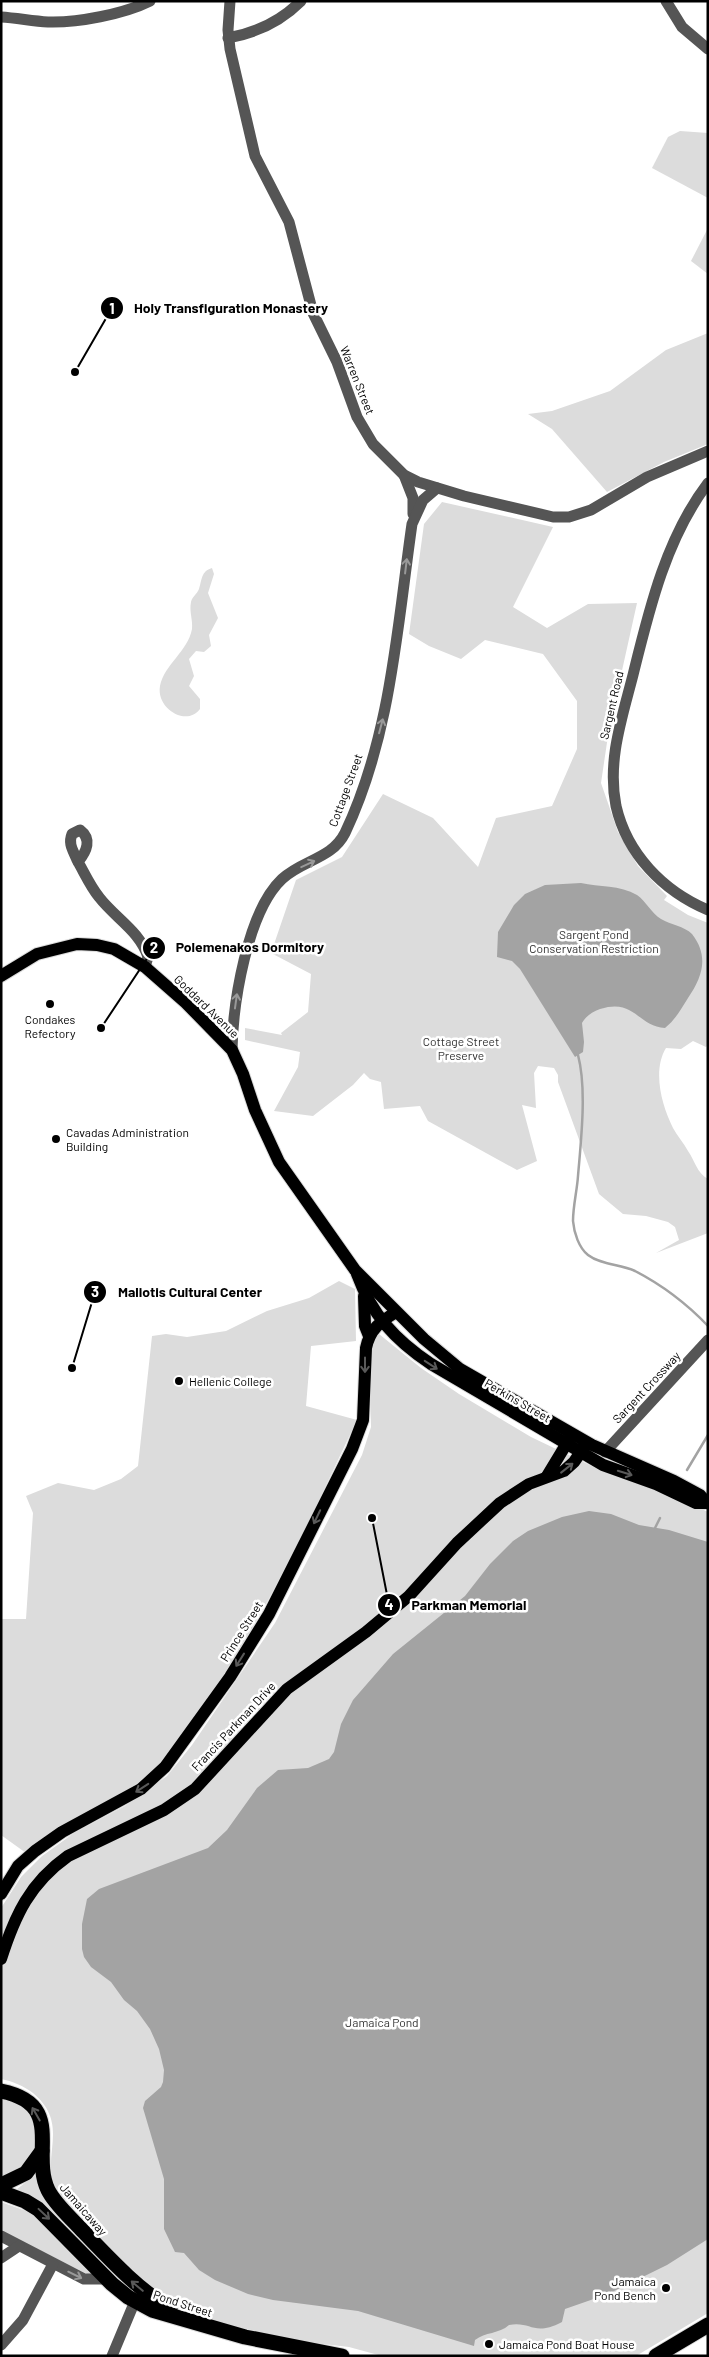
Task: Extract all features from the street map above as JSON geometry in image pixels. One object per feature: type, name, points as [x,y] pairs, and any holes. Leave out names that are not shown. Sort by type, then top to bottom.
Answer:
[{"type":"highway","name":"Jamaicaway","points":[[4,2090],[23,2100],[37,2114],[42,2128],[44,2179],[48,2190],[57,2203],[137,2286],[170,2309],[193,2321]]},
{"type":"highway","points":[[1,2185],[26,2173],[37,2161],[43,2150]]},
{"type":"highway","points":[[1,2192],[25,2200],[42,2212],[106,2279]]},
{"type":"highway","name":"Pond Street","points":[[106,2279],[135,2301],[157,2312],[293,2351],[342,2356]]},
{"type":"highway","points":[[656,2356],[708,2325]]},
{"type":"main road","name":"Goddard Avenue","points":[[1,976],[37,954],[77,944],[97,945],[114,949],[145,966],[186,1003],[232,1050]]},
{"type":"main road","name":"Cottage Street","points":[[232,1050],[243,1074],[255,1110],[279,1162],[316,1214]]},
{"type":"main road","name":"Perkins Street","points":[[316,1214],[355,1270],[396,1312],[450,1362],[569,1439]]},
{"type":"main road","name":"Perkins Street","points":[[355,1270],[364,1293],[381,1322],[406,1345],[431,1364],[585,1447],[616,1470],[656,1484],[696,1503],[707,1503]]},
{"type":"main road","name":"Prince Street","points":[[1,1894],[18,1866],[35,1851],[62,1832],[154,1780],[191,1734],[269,1614],[352,1449],[363,1420],[366,1348],[369,1336],[366,1326],[364,1293]]},
{"type":"main road","points":[[369,1336],[372,1330],[381,1322],[396,1312]]},
{"type":"main road","points":[[547,1476],[569,1439]]},
{"type":"main road","name":"Perkins Street","points":[[585,1447],[605,1452],[674,1481],[700,1495],[707,1503]]},
{"type":"main road","name":"Francis Parkman Drive","points":[[1,1959],[23,1905],[46,1874],[68,1856],[164,1810],[195,1789],[242,1734],[287,1689],[366,1632],[409,1596],[457,1543],[500,1503],[529,1484],[547,1476],[564,1472],[585,1447]]},
{"type":"street","points":[[1,17],[68,22],[115,12],[150,1]]},
{"type":"street","name":"Warren Street","points":[[230,1],[228,38],[253,149],[264,178],[289,222],[315,318],[337,362],[363,429],[378,450],[404,475],[437,488],[553,517],[573,517],[591,510],[647,476],[708,451]]},
{"type":"street","points":[[228,38],[246,35],[262,28],[287,14],[301,1]]},
{"type":"street","points":[[666,1],[682,27],[708,48]]},
{"type":"street","name":"Cottage Street","points":[[232,1050],[232,1025],[238,988],[262,909],[282,879],[336,846],[345,832],[362,788],[384,716],[391,680],[412,524],[413,498],[404,475]]},
{"type":"street","name":"Sargent Road","points":[[708,482],[681,528],[650,607],[620,724],[614,760],[614,780],[615,799],[620,818],[630,842],[643,861],[668,888],[708,910]]},
{"type":"street","name":"Cottage Street","points":[[412,524],[423,500],[437,488]]},
{"type":"street","points":[[78,862],[98,897],[139,939],[148,957],[145,966]]},
{"type":"street","name":"Sargent Crossway","points":[[605,1452],[708,1340]]},
{"type":"street","points":[[1,2236],[84,2280],[106,2279]]},
{"type":"street","points":[[1,2258],[19,2246]]},
{"type":"street","points":[[1,2344],[23,2320],[53,2264]]},
{"type":"street","points":[[112,2356],[135,2301]]},
{"type":"green space","points":[[680,131],[708,133],[708,198],[652,168],[668,137]]},
{"type":"green space","points":[[708,228],[708,274],[691,261]]},
{"type":"green space","points":[[708,333],[708,444],[664,462],[607,492],[552,429],[528,414],[552,411],[610,391],[666,350]]},
{"type":"green space","name":"Cottage Street Preserve","points":[[442,502],[553,527],[513,607],[547,628],[588,604],[637,603],[609,729],[601,783],[618,832],[638,866],[667,896],[664,900],[688,915],[708,923],[708,1045],[706,1047],[693,1041],[681,1049],[666,1048],[662,1057],[659,1078],[662,1099],[673,1128],[699,1170],[708,1179],[708,1233],[656,1253],[679,1240],[675,1227],[668,1222],[646,1216],[623,1214],[599,1194],[554,1068],[538,1066],[534,1073],[536,1108],[522,1105],[537,1161],[517,1170],[428,1121],[420,1106],[384,1109],[381,1082],[370,1079],[364,1073],[353,1085],[313,1116],[274,1111],[298,1067],[300,1052],[245,1040],[245,1028],[282,1035],[281,1033],[308,1012],[311,974],[271,953],[296,880],[342,857],[383,794],[433,818],[478,867],[496,818],[552,806],[577,749],[577,701],[543,654],[485,640],[461,659],[429,646],[409,634],[424,524]]},
{"type":"green space","points":[[212,568],[214,574],[208,593],[218,618],[209,635],[211,646],[204,652],[196,651],[189,659],[194,676],[189,686],[200,699],[200,709],[194,714],[181,716],[167,708],[160,694],[160,686],[166,671],[190,637],[192,629],[190,609],[192,600],[199,589],[204,574],[208,569]]},
{"type":"green space","points":[[339,1281],[355,1289],[356,1341],[311,1346],[306,1406],[357,1420],[303,1533],[264,1608],[221,1679],[178,1740],[152,1772],[144,1779],[26,1853],[1,1835],[1,1619],[26,1619],[33,1513],[26,1496],[58,1483],[94,1490],[121,1479],[138,1466],[152,1336],[166,1334],[187,1337],[226,1331],[267,1311],[309,1298]]},
{"type":"green space","name":"Jamaica Pond","points":[[379,1334],[421,1368],[459,1394],[531,1437],[600,1470],[661,1490],[708,1512],[708,2313],[636,2356],[382,2356],[349,2347],[306,2342],[229,2325],[170,2305],[148,2289],[60,2196],[53,2183],[51,2157],[53,2131],[51,2119],[45,2106],[26,2088],[14,2082],[1,2079],[1,1908],[21,1877],[42,1856],[74,1833],[125,1806],[167,1776],[192,1745],[275,1623],[362,1455],[371,1427],[369,1356],[374,1337]]},
{"type":"green space","points":[[1,2098],[16,2102],[28,2112],[34,2123],[36,2138],[34,2152],[28,2163],[1,2179]]},
{"type":"green space","points":[[34,2176],[37,2176],[52,2207],[127,2286],[125,2288],[31,2197],[17,2189]]},
{"type":"green space","points":[[1,2202],[32,2213],[86,2268],[90,2273],[89,2275],[1,2231]]},
{"type":"shaded area","name":"Sargent Pond Conservation Restriction","points":[[581,883],[617,888],[637,895],[661,919],[692,934],[701,950],[702,966],[693,990],[678,1014],[665,1028],[648,1023],[621,1007],[600,1009],[590,1014],[582,1023],[583,1052],[575,1057],[520,969],[512,961],[497,957],[498,932],[514,905],[525,894],[545,885]]},
{"type":"shaded area","name":"Jamaica Pond","points":[[589,1511],[611,1514],[639,1525],[669,1530],[708,1542],[708,2239],[667,2265],[608,2294],[565,2309],[562,2322],[545,2328],[517,2324],[509,2325],[501,2330],[479,2337],[475,2340],[474,2346],[358,2311],[273,2300],[248,2294],[215,2280],[199,2270],[184,2253],[175,2252],[164,2229],[164,2179],[143,2108],[145,2101],[161,2087],[164,2070],[159,2049],[150,2029],[111,1982],[91,1967],[84,1957],[82,1949],[82,1924],[87,1899],[99,1889],[208,1848],[227,1830],[257,1788],[278,1770],[308,1768],[329,1759],[334,1752],[341,1724],[353,1700],[393,1654],[465,1596],[490,1564],[513,1541],[528,1531],[562,1517]]},
{"type":"waterway","points":[[578,1055],[581,1068],[583,1115],[573,1221],[580,1244],[585,1252],[593,1258],[635,1271],[655,1282],[692,1310],[708,1326]]},
{"type":"waterway","points":[[687,1470],[708,1435]]},
{"type":"waterway","points":[[655,1528],[660,1518]]},
{"type":"place","name":"Holy Transfiguration Monastery","points":[[75,372]]},
{"type":"place","name":"Condakes Refectory","points":[[50,1004]]},
{"type":"place","name":"Polemenakos Dormitory","points":[[101,1028]]},
{"type":"place","name":"Cavadas Administration Building","points":[[56,1139]]},
{"type":"place","name":"Maliotis Cultural Center","points":[[72,1368]]},
{"type":"place","name":"Hellenic College","points":[[179,1381]]},
{"type":"place","name":"Parkman Memorial","points":[[372,1518]]},
{"type":"place","name":"Jamaica Pond Bench","points":[[666,2288]]},
{"type":"place","name":"Jamaica Pond Boat House","points":[[489,2344]]}]
